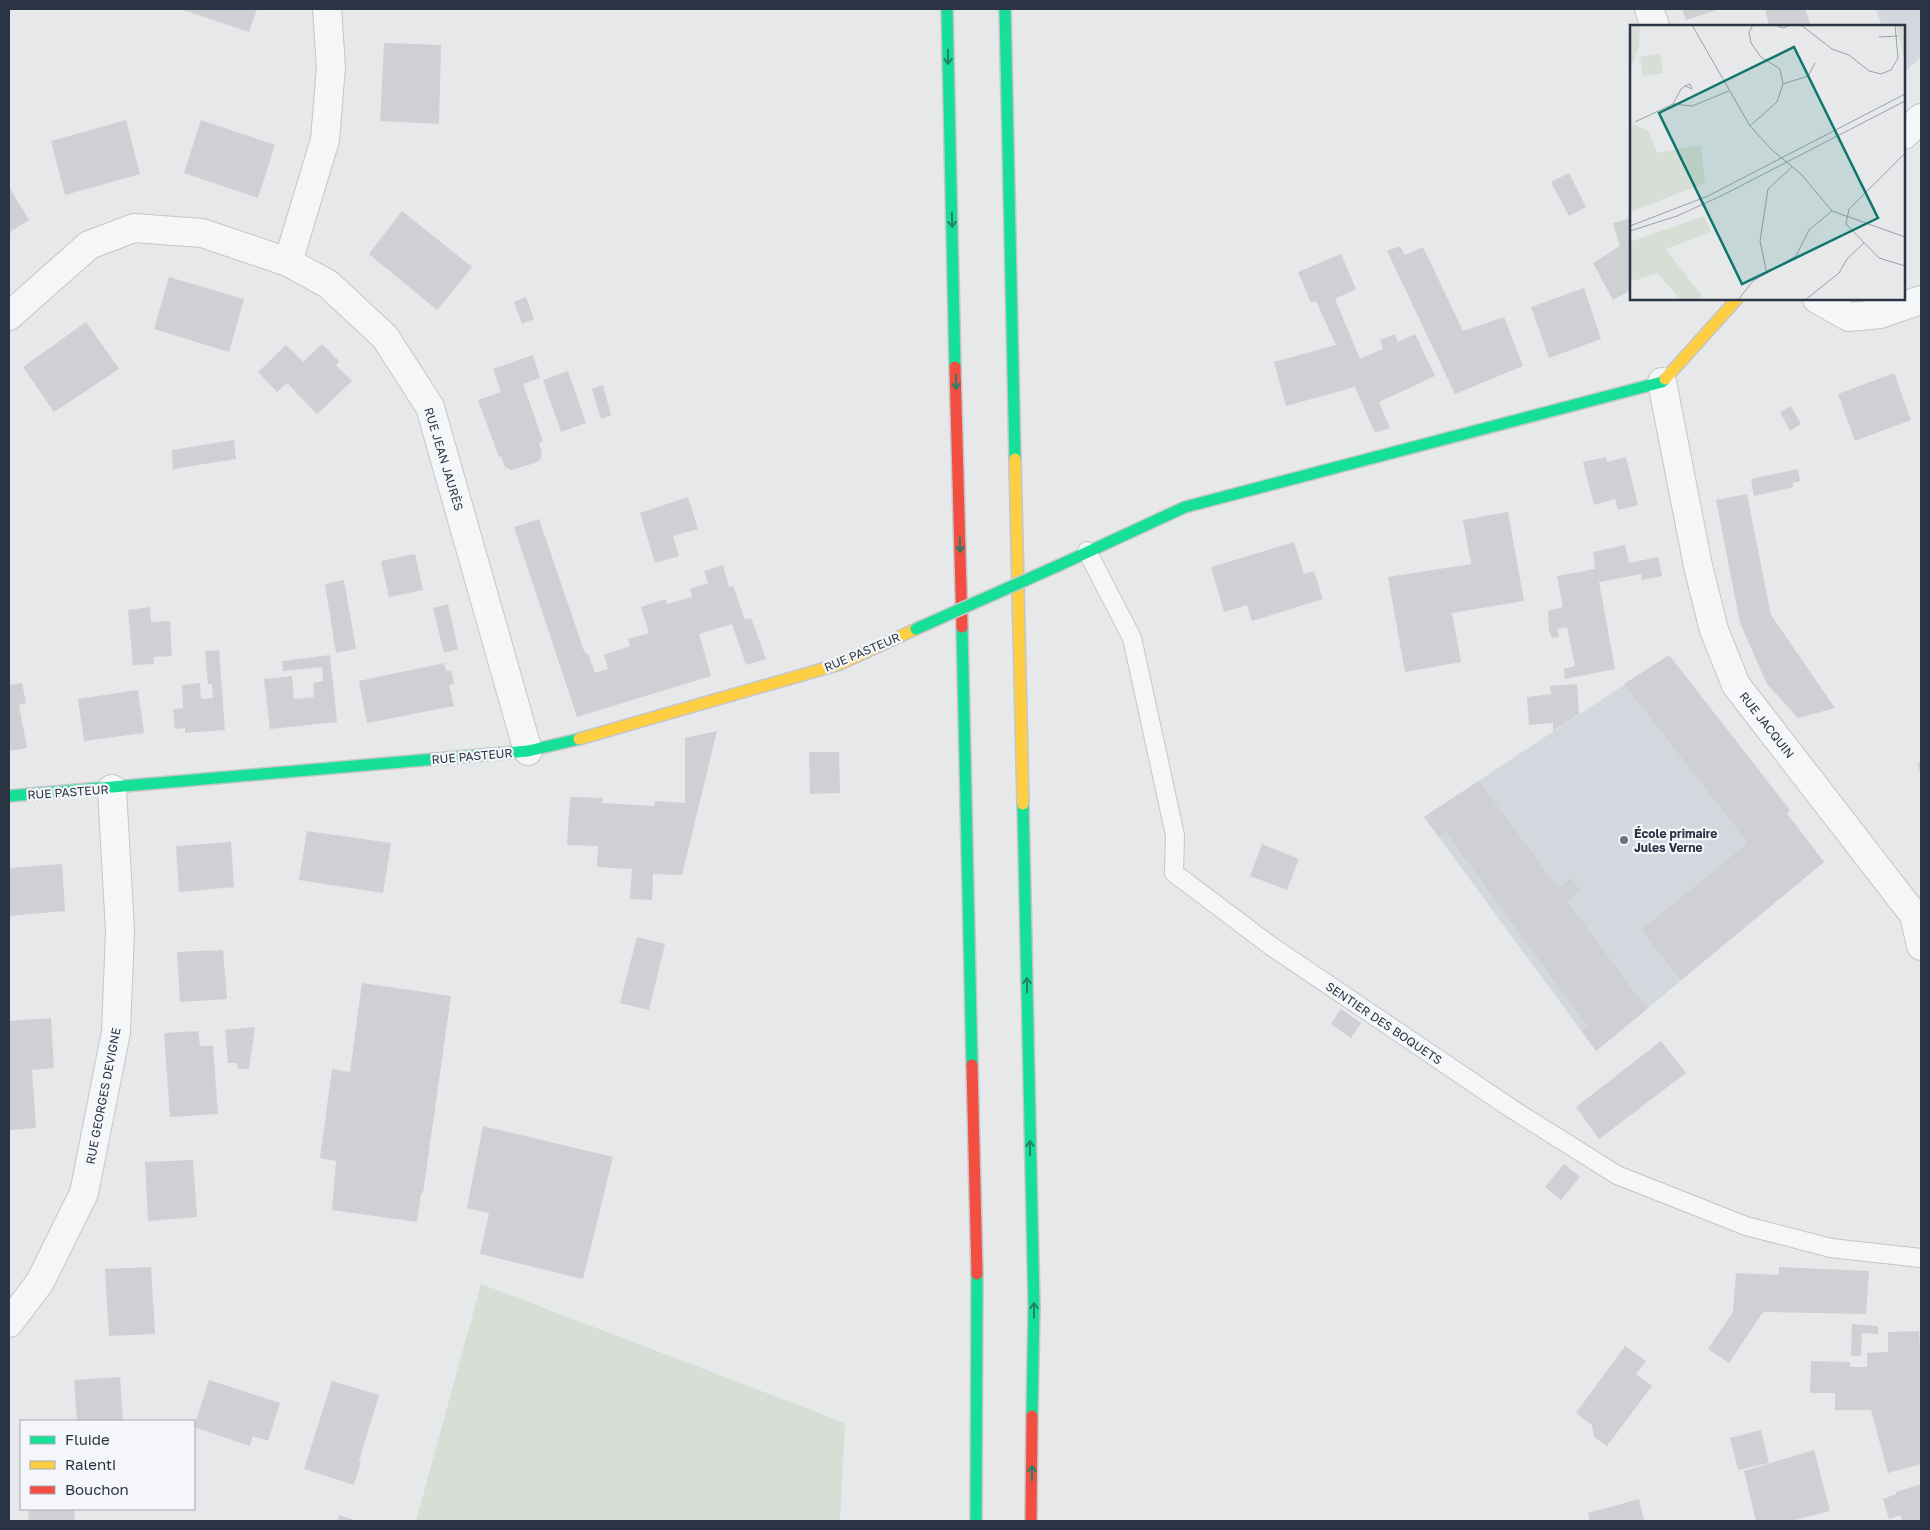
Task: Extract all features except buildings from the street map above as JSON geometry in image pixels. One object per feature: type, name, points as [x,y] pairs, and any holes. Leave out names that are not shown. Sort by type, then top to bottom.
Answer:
[{"type":"main road","points":[[947,9],[978,1320],[976,1521]]},
{"type":"main road","points":[[1006,9],[1034,1306],[1031,1521]]},
{"type":"main road","points":[[1662,382],[1736,300]]},
{"type":"main road","name":"RUE PASTEUR","points":[[9,796],[112,789],[528,752],[589,737],[840,664],[1185,507],[1662,382]]},
{"type":"street","points":[[288,262],[325,140],[331,67],[327,9]]},
{"type":"street","points":[[1649,9],[1655,25]]},
{"type":"street","points":[[1905,134],[1921,118]]},
{"type":"street","name":"RUE JEAN JAURÈS","points":[[9,316],[89,245],[134,228],[202,233],[288,262],[328,284],[385,337],[430,407],[528,752]]},
{"type":"street","points":[[1819,300],[1849,317],[1880,314],[1921,300]]},
{"type":"street","name":"RUE JACQUIN","points":[[1662,382],[1698,566],[1714,630],[1736,685],[1914,915],[1921,946]]},
{"type":"street","name":"RUE GEORGES DEVIGNE","points":[[9,1323],[40,1282],[84,1194],[116,1032],[120,931],[112,789]]},
{"type":"lane","name":"SENTIER DES BOQUETS","points":[[1087,551],[1132,638],[1175,835],[1174,873],[1279,952],[1512,1109],[1617,1175],[1746,1226],[1832,1248],[1921,1258]]},
{"type":"shaded area","points":[[1876,9],[1921,9],[1921,57],[1905,72],[1905,25],[1882,25]]},
{"type":"shaded area","name":"École primaire Jules Verne","points":[[1669,655],[1824,862],[1596,1051],[1424,817]]},
{"type":"shaded area","points":[[481,1284],[845,1423],[840,1521],[416,1521]]},
{"type":"traffic: fast","points":[[947,9],[955,367]]},
{"type":"traffic: fast","points":[[1005,9],[1015,459]]},
{"type":"traffic: fast","points":[[1064,563],[1185,507],[1662,382],[1665,379]]},
{"type":"traffic: fast","points":[[916,629],[1064,563]]},
{"type":"traffic: fast","points":[[962,627],[972,1065]]},
{"type":"traffic: fast","points":[[9,796],[528,751],[579,739]]},
{"type":"traffic: fast","points":[[1023,804],[1034,1306],[1032,1416]]},
{"type":"traffic: fast","points":[[976,1521],[977,1274]]},
{"type":"traffic: slow","points":[[1665,379],[1736,300]]},
{"type":"traffic: slow","points":[[1015,459],[1023,804]]},
{"type":"traffic: slow","points":[[579,739],[840,664],[916,629]]},
{"type":"traffic: jam","points":[[955,367],[962,627]]},
{"type":"traffic: jam","points":[[972,1065],[977,1274]]},
{"type":"traffic: jam","points":[[1031,1521],[1032,1416]]},
{"type":"place","name":"École primaire Jules Verne","points":[[1624,840]]}]
